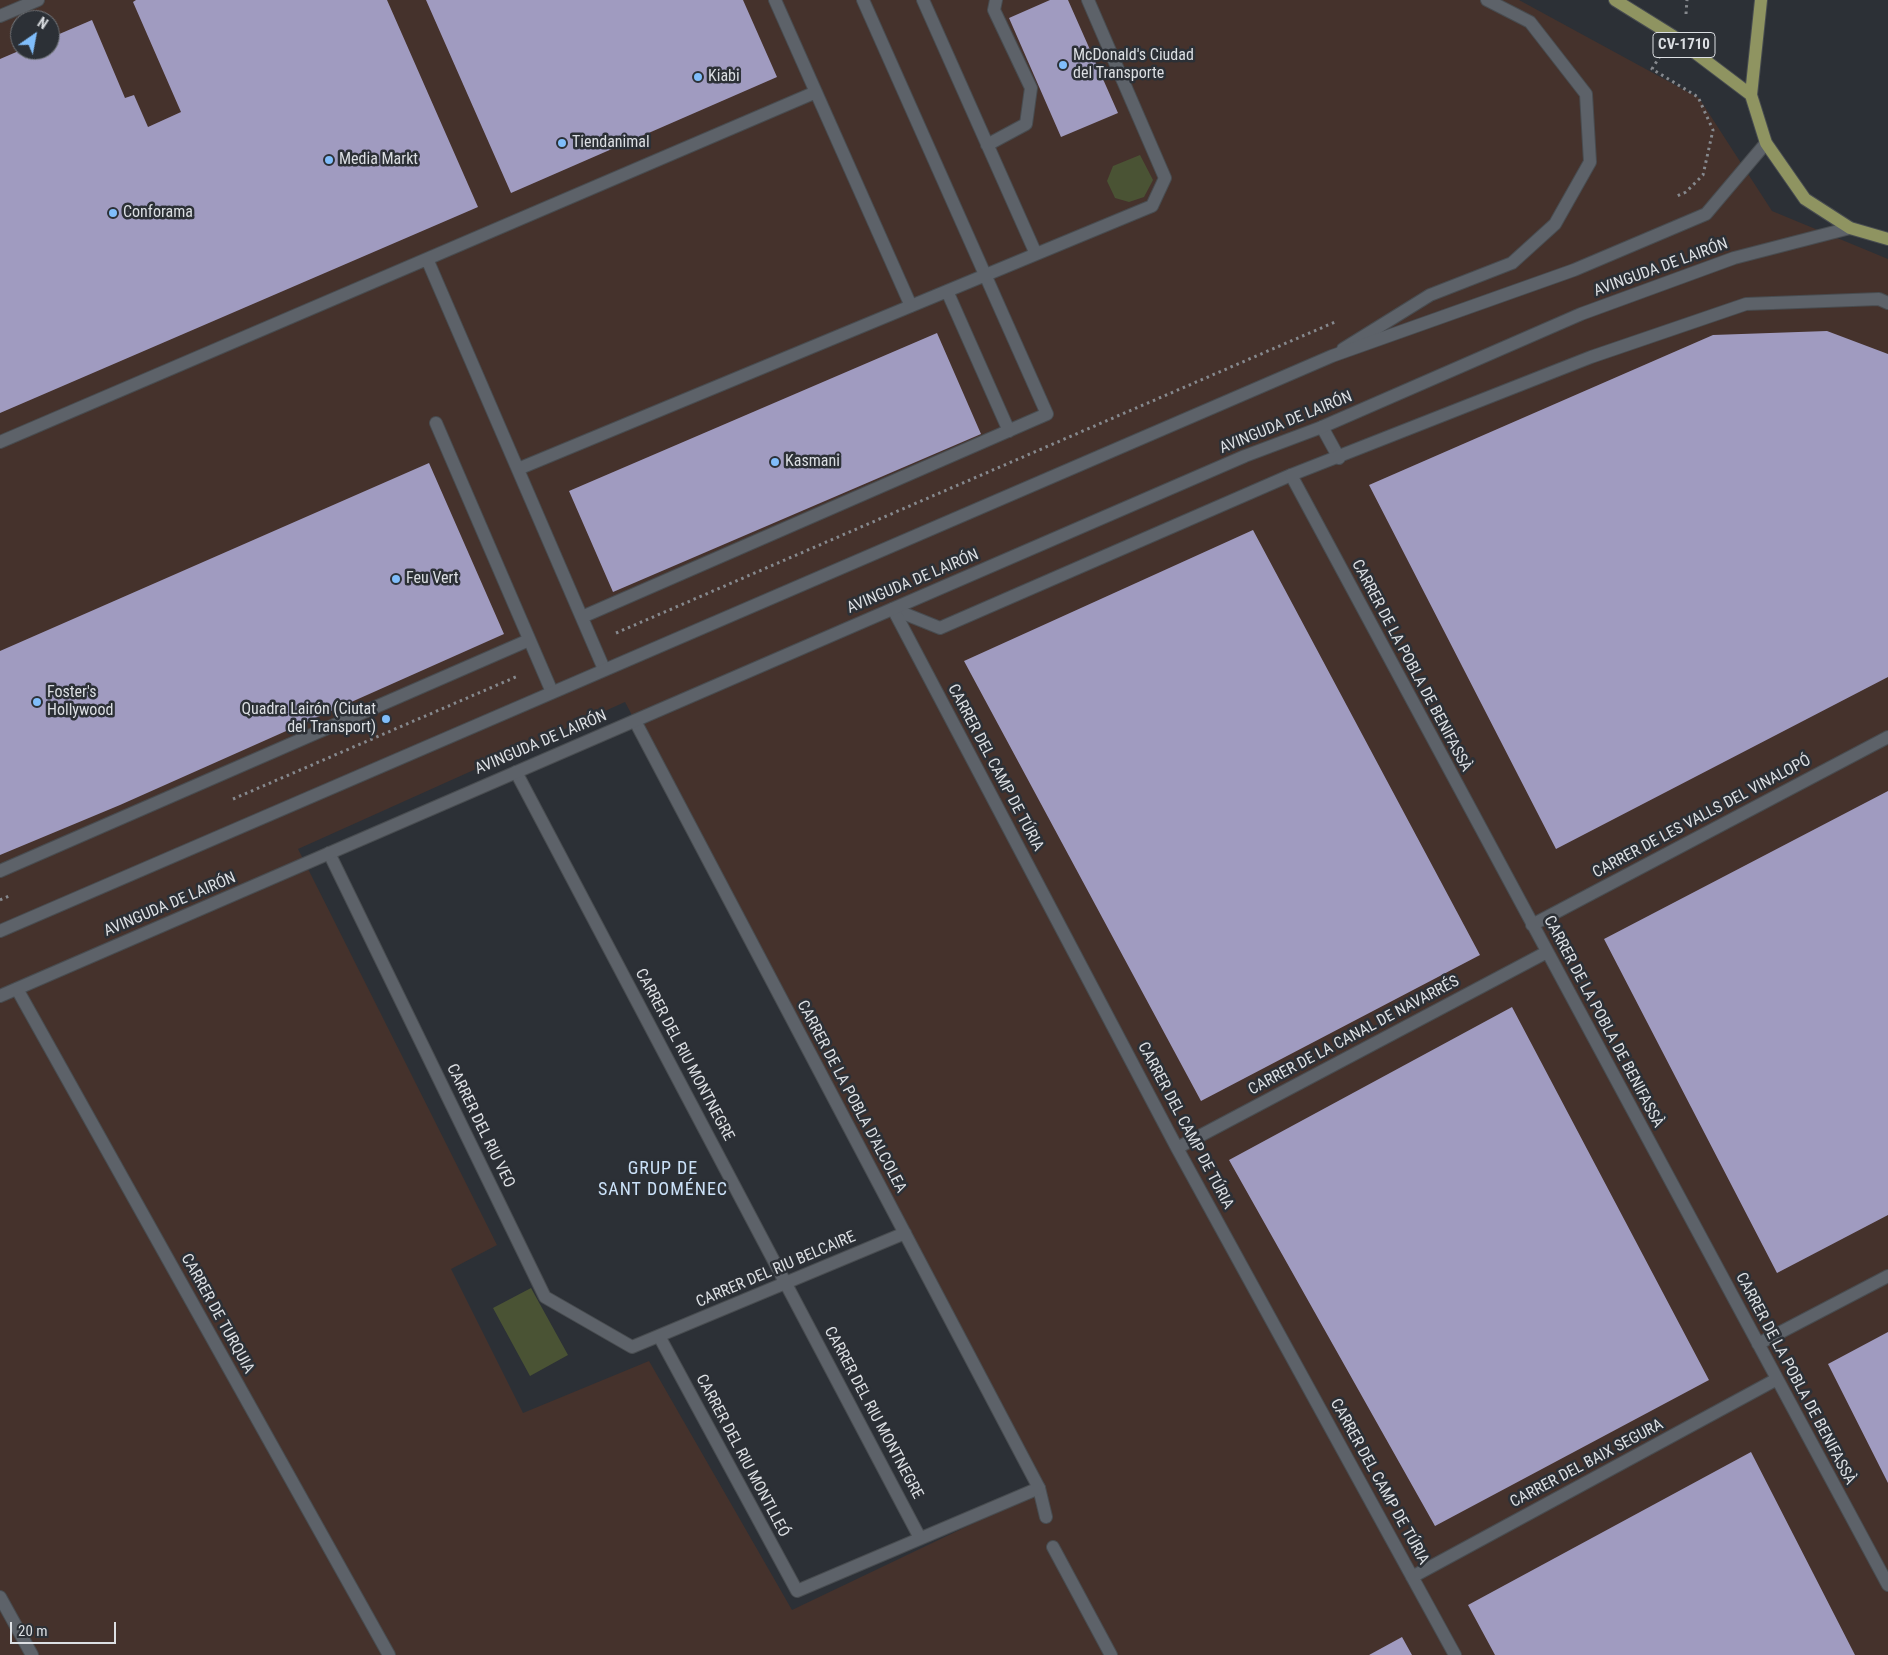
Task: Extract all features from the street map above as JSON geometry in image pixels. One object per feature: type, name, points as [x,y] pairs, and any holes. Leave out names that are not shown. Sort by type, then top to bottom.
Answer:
[{"type":"main road","name":"CV-1710","points":[[1615,0],[1673,36],[1751,95]]},
{"type":"main road","points":[[1761,0],[1751,95],[1766,143],[1805,199],[1850,228],[1888,240]]},
{"type":"street","points":[[0,16],[38,0]]},
{"type":"street","points":[[776,0],[912,306]]},
{"type":"street","points":[[582,618],[1047,414],[863,0]]},
{"type":"street","points":[[987,145],[1026,124],[1031,88],[994,10],[996,0]]},
{"type":"street","points":[[518,469],[1152,206],[1165,178],[1088,0]]},
{"type":"street","points":[[1332,356],[1430,295],[1512,263],[1555,224],[1590,162],[1586,94],[1530,22],[1487,0]]},
{"type":"street","points":[[926,1],[1036,254]]},
{"type":"street","points":[[0,442],[816,92]]},
{"type":"street","name":"AVINGUDA DE LAIRÓN","points":[[0,931],[1332,356],[1574,270],[1706,214],[1766,143]]},
{"type":"street","name":"AVINGUDA DE LAIRÓN","points":[[0,996],[1245,456],[1322,428],[1581,314],[1734,258],[1850,228]]},
{"type":"street","points":[[428,259],[604,669]]},
{"type":"street","points":[[947,291],[1009,431]]},
{"type":"street","points":[[892,609],[940,628],[1291,475],[1591,357],[1746,304],[1883,301]]},
{"type":"street","points":[[436,423],[552,692]]},
{"type":"street","points":[[1322,428],[1338,458]]},
{"type":"street","name":"CARRER DE LA POBLA DE BENIFASSÀ","points":[[1291,475],[1888,1585]]},
{"type":"street","name":"CARRER DEL CAMP DE TÚRIA","points":[[892,609],[1177,1148],[1455,1655]]},
{"type":"street","points":[[0,871],[529,640]]},
{"type":"street","name":"CARRER DE LA POBLA D'ALCOLEA","points":[[635,720],[1039,1488],[1046,1518]]},
{"type":"street","name":"CARRER DE LES VALLS DEL VINALOPÓ","points":[[1532,925],[1888,736]]},
{"type":"street","name":"CARRER DEL RIU MONTNEGRE","points":[[516,772],[920,1538]]},
{"type":"street","name":"CARRER DEL RIU VEO","points":[[329,853],[545,1297],[632,1347],[659,1336]]},
{"type":"street","name":"CARRER DE LA CANAL DE NAVARRÉS","points":[[1177,1148],[1547,952]]},
{"type":"street","name":"CARRER DE TURQUIA","points":[[17,988],[389,1655]]},
{"type":"street","name":"CARRER DEL RIU BELCAIRE","points":[[659,1336],[905,1233]]},
{"type":"street","points":[[1758,1344],[1888,1276]]},
{"type":"street","name":"CARRER DEL RIU MONTLLEÓ","points":[[659,1336],[798,1591],[920,1538]]},
{"type":"street","name":"CARRER DEL BAIX SEGURA","points":[[1412,1577],[1777,1379]]},
{"type":"street","points":[[920,1538],[1039,1488]]},
{"type":"street","points":[[1053,1546],[1111,1655]]},
{"type":"street","points":[[0,1597],[32,1655]]},
{"type":"shaded area","points":[[0,0],[1519,0],[1699,98],[1772,211],[1888,259],[1888,1655],[0,1655]],"holes":[[[625,702],[1043,1490],[792,1610],[649,1361],[523,1413],[451,1269],[497,1245],[298,849]]]},
{"type":"green space","points":[[1140,155],[1153,180],[1144,197],[1129,202],[1115,198],[1107,181],[1113,166]]},
{"type":"green space","points":[[531,1288],[568,1355],[530,1376],[493,1308]]},
{"type":"building","points":[[136,0],[387,0],[478,207],[0,413],[0,59],[10,55],[10,60],[60,60],[60,34],[92,20],[125,98],[134,95],[148,127],[181,112],[133,2]]},
{"type":"building","points":[[426,0],[743,0],[777,77],[511,193]]},
{"type":"building","name":"McDonald's Ciudad del Transporte","points":[[1050,0],[1068,0],[1118,113],[1061,137],[1009,18]]},
{"type":"building","points":[[1827,331],[1888,354],[1888,677],[1556,849],[1369,485],[1713,335]]},
{"type":"building","name":"Kasmani","points":[[937,333],[981,434],[613,592],[569,491]]},
{"type":"building","points":[[429,463],[504,634],[120,805],[0,855],[0,651]]},
{"type":"building","points":[[1253,530],[1480,955],[1201,1101],[964,661]]},
{"type":"building","points":[[1888,791],[1888,1215],[1777,1273],[1604,939]]},
{"type":"building","points":[[1512,1007],[1709,1380],[1435,1526],[1229,1160]]},
{"type":"building","points":[[1888,1332],[1888,1483],[1828,1364]]},
{"type":"building","points":[[1751,1452],[1855,1655],[1495,1655],[1468,1605]]},
{"type":"building","points":[[1402,1637],[1412,1655],[1369,1655]]},
{"type":"place","name":"McDonald's Ciudad del Transporte","points":[[1063,65]]},
{"type":"place","name":"Kiabi","points":[[698,77]]},
{"type":"place","name":"Tiendanimal","points":[[562,143]]},
{"type":"place","name":"Media Markt","points":[[329,160]]},
{"type":"place","name":"Conforama","points":[[113,213]]},
{"type":"place","name":"Kasmani","points":[[775,462]]},
{"type":"place","name":"Feu Vert","points":[[396,579]]},
{"type":"place","name":"Foster's Hollywood","points":[[37,702]]},
{"type":"place","name":"Quadra Lairón (Ciutat del Transport)","points":[[386,719]]},
{"type":"district","name":"GRUP DE SANT DOMÉNEC","points":[[663,1179]]}]
